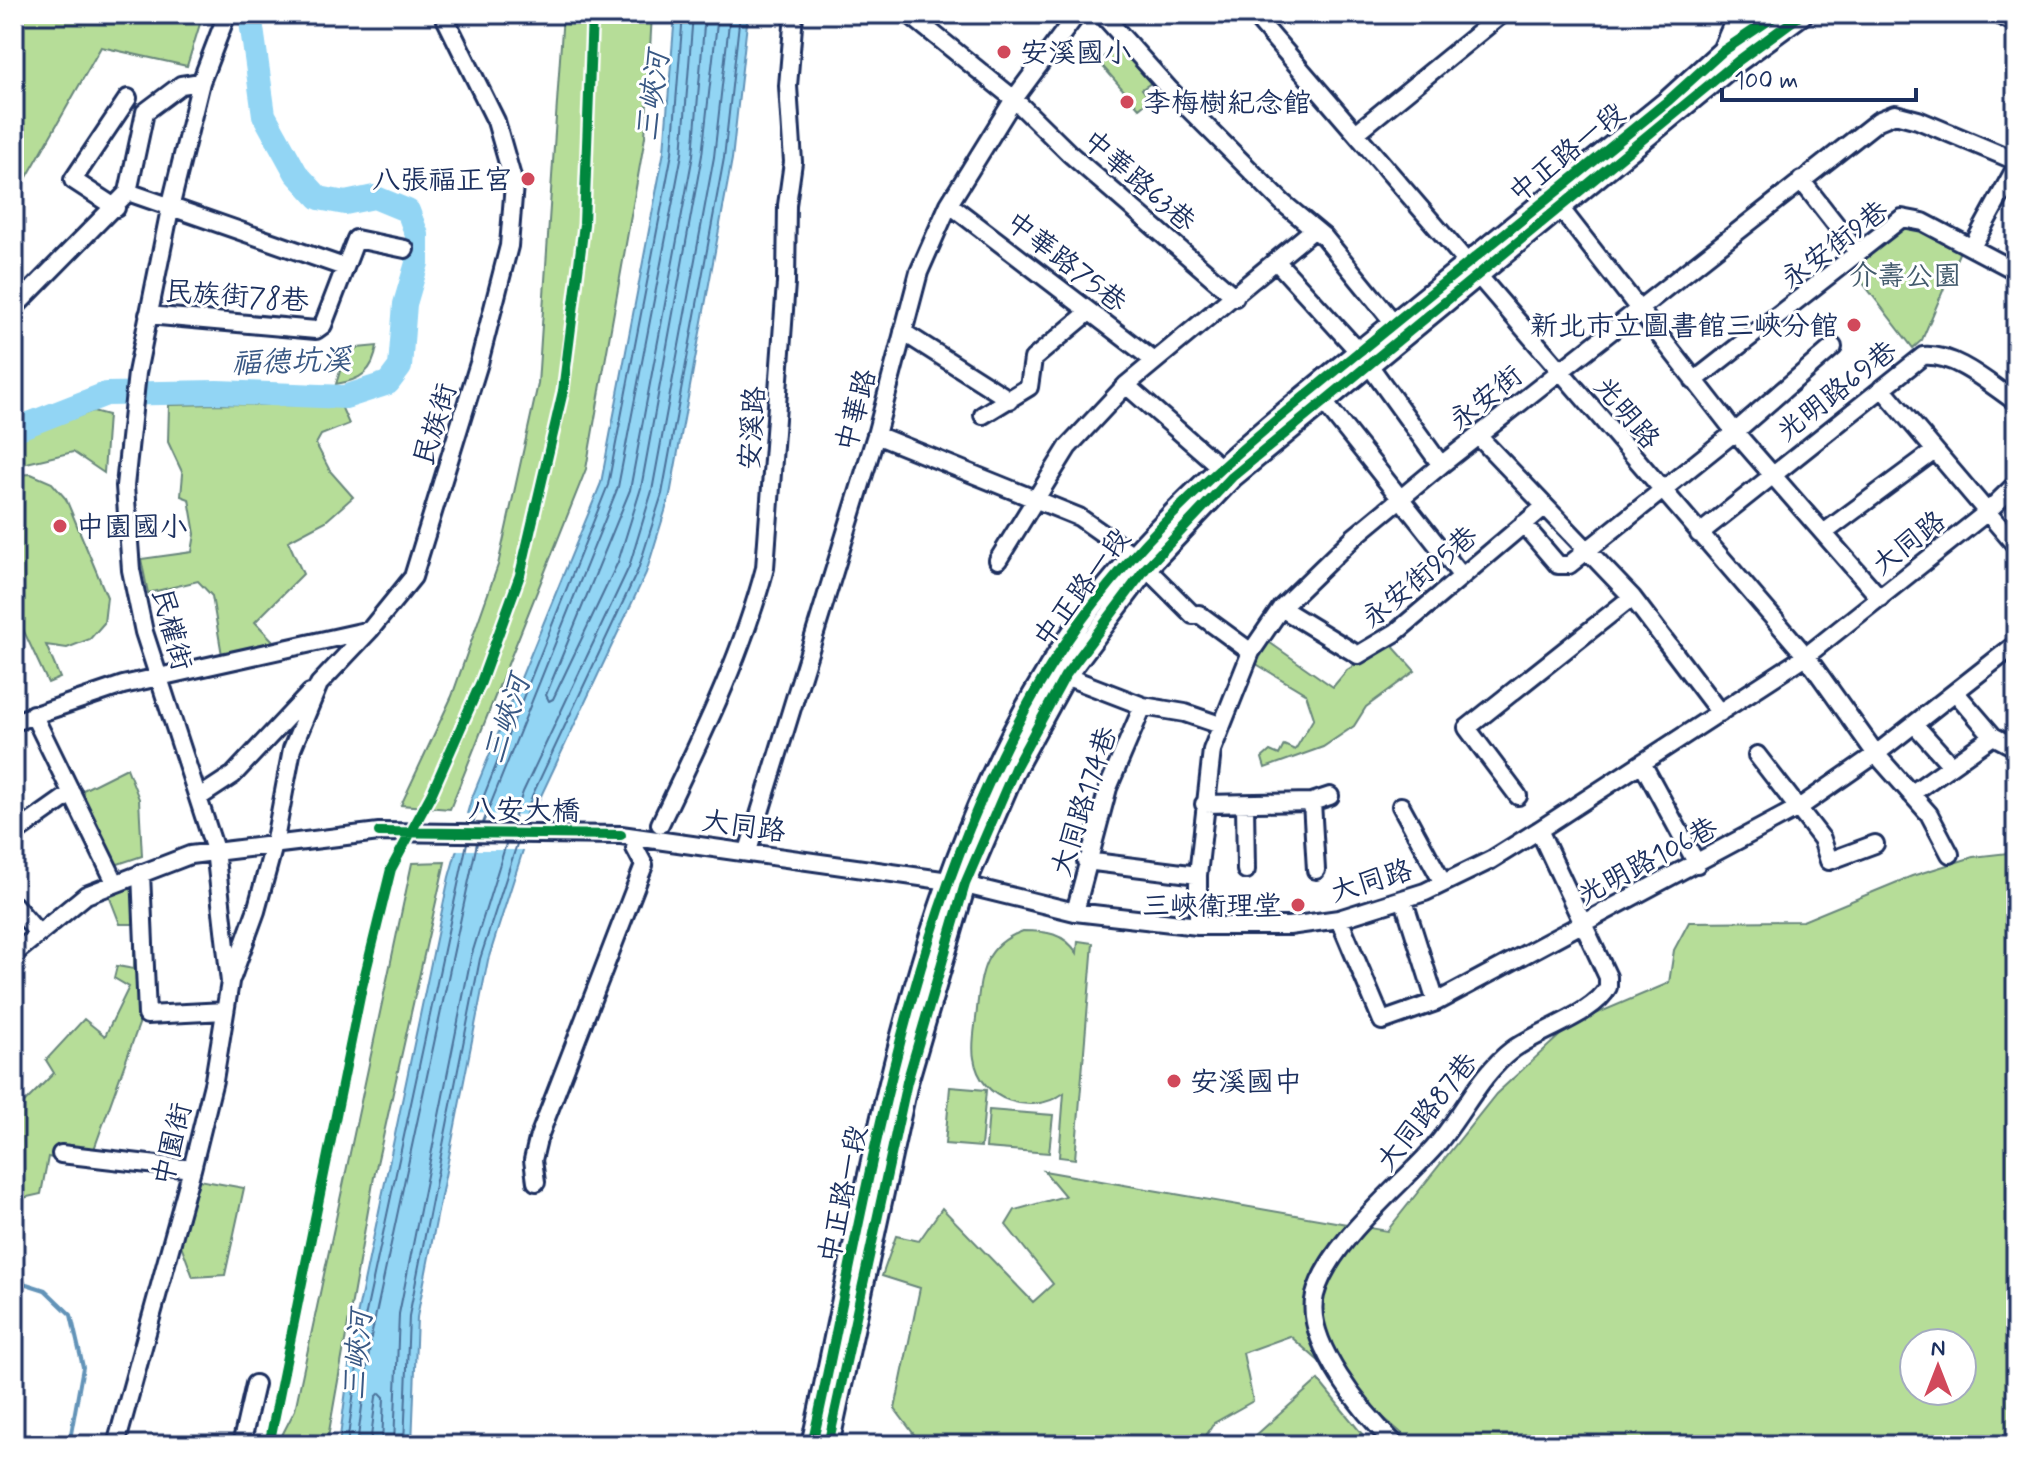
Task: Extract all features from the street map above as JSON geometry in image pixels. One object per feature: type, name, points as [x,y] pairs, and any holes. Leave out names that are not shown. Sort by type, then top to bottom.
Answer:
[{"type":"main road","points":[[1731,56],[1739,14]]},
{"type":"main road","name":"中正路一段","points":[[1731,56],[1753,24],[1778,14]]},
{"type":"main road","name":"中正路一段","points":[[828,1445],[907,1082],[976,812],[1026,707],[1053,662],[1220,467],[1364,358],[1731,56],[1802,14]]},
{"type":"main road","points":[[2001,14],[2016,21]]},
{"type":"main road","name":"中正路一段","points":[[812,1445],[890,1078],[957,882],[1065,676],[1140,561],[1232,477],[1324,402],[1394,323],[1561,209],[1592,173]]},
{"type":"street","points":[[148,315],[201,82],[227,14]]},
{"type":"street","name":"民族街","points":[[198,798],[233,775],[370,630],[413,577],[479,363],[509,246],[514,184],[496,121],[443,14]]},
{"type":"street","name":"安溪路","points":[[660,824],[724,692],[753,614],[765,568],[786,283],[787,205],[793,162],[788,86],[794,14]]},
{"type":"street","name":"中華路63巷","points":[[909,14],[1014,99],[1070,154],[1235,297]]},
{"type":"street","name":"中華路","points":[[748,851],[876,435],[919,272],[949,204],[1014,99],[1077,14]]},
{"type":"street","points":[[1102,14],[1170,90],[1313,230],[1324,237],[1394,323]]},
{"type":"street","name":"光明路","points":[[1253,14],[1806,656],[1876,754],[1929,814],[1950,854]]},
{"type":"street","points":[[1356,133],[1502,14]]},
{"type":"street","points":[[14,308],[116,208],[128,192],[145,112],[181,85],[201,82]]},
{"type":"street","points":[[116,208],[73,180],[128,98]]},
{"type":"street","name":"永安街","points":[[1198,926],[1198,875],[1204,804],[1220,725],[1251,652],[1281,608],[1354,537],[1638,306],[1878,121],[1895,114],[2016,164]]},
{"type":"street","points":[[1972,247],[2016,164]]},
{"type":"street","points":[[1801,180],[1858,253]]},
{"type":"street","points":[[128,192],[171,204],[344,267]]},
{"type":"street","name":"中華路75巷","points":[[949,204],[1153,360]]},
{"type":"street","points":[[1561,209],[1735,432],[1774,472]]},
{"type":"street","name":"永安街9巷","points":[[1694,381],[1902,218],[1923,222],[2016,271]]},
{"type":"street","points":[[998,560],[1068,447],[1126,385],[1313,230]]},
{"type":"street","name":"民族街78巷","points":[[148,315],[316,330],[323,325],[356,239],[405,249]]},
{"type":"street","points":[[1277,262],[1364,358],[1441,465]]},
{"type":"street","points":[[983,415],[1029,387],[1033,359],[1089,312]]},
{"type":"street","name":"民權街","points":[[148,315],[131,413],[125,486],[131,570],[157,677],[215,850]]},
{"type":"street","points":[[903,332],[1010,400]]},
{"type":"street","points":[[1523,524],[1558,565],[1569,565],[1591,551],[1833,347]]},
{"type":"street","name":"光明路69巷","points":[[1699,534],[1923,356],[1938,355],[2016,402]]},
{"type":"street","points":[[1126,385],[1220,467]]},
{"type":"street","points":[[1882,388],[1933,452],[2016,546]]},
{"type":"street","points":[[1324,402],[1461,575]]},
{"type":"street","points":[[876,435],[1079,517],[1140,561],[1193,615],[1199,614],[1251,652]]},
{"type":"street","points":[[1479,437],[1632,597],[1720,713]]},
{"type":"street","points":[[1825,532],[1933,452]]},
{"type":"street","name":"光明路69巷","points":[[1774,472],[1880,598]]},
{"type":"street","name":"大同路","points":[[621,835],[957,882],[1075,912],[1198,926],[1289,926],[1339,919],[1404,901],[1539,830],[1806,656],[1986,513],[2016,484]]},
{"type":"street","name":"永安街95巷","points":[[1281,608],[1358,655],[1395,633],[1544,507]]},
{"type":"street","points":[[1518,796],[1467,728],[1632,597]]},
{"type":"street","points":[[14,722],[157,677],[370,630]]},
{"type":"street","name":"光明路106巷","points":[[1339,919],[1382,1021],[1436,1002],[1800,807],[1915,725],[2016,644]]},
{"type":"street","points":[[1065,676],[1143,706],[1185,713],[1220,725]]},
{"type":"street","points":[[230,982],[256,911],[274,845],[292,749],[319,684]]},
{"type":"street","points":[[1956,693],[1993,736],[2016,748]]},
{"type":"street","name":"大同路174巷","points":[[1075,912],[1086,861],[1108,788],[1143,706]]},
{"type":"street","points":[[33,714],[115,882]]},
{"type":"street","points":[[1915,725],[1951,765]]},
{"type":"street","points":[[1911,794],[1993,736]]},
{"type":"street","points":[[1757,755],[1822,839],[1829,861],[1875,844]]},
{"type":"street","points":[[1642,763],[1697,864]]},
{"type":"street","points":[[14,834],[72,793]]},
{"type":"street","points":[[1204,804],[1312,802],[1330,796]]},
{"type":"street","points":[[1312,802],[1316,870]]},
{"type":"street","points":[[1245,804],[1246,870]]},
{"type":"street","points":[[1401,806],[1443,883]]},
{"type":"street","name":"大同路87巷","points":[[1396,1445],[1356,1402],[1334,1367],[1315,1315],[1315,1295],[1340,1249],[1447,1134],[1500,1059],[1604,995],[1608,977],[1539,830]]},
{"type":"street","name":"八安大橋","points":[[274,845],[379,832],[621,835]]},
{"type":"street","points":[[14,954],[86,895],[115,882],[215,850],[274,845]]},
{"type":"street","points":[[536,1182],[533,1160],[538,1139],[644,865],[635,848]]},
{"type":"street","name":"中園街","points":[[116,1445],[214,1080],[230,982],[215,850]]},
{"type":"street","points":[[1086,861],[1198,875]]},
{"type":"street","points":[[141,873],[147,1015],[225,1011]]},
{"type":"street","points":[[1404,901],[1436,1002]]},
{"type":"street","points":[[14,905],[38,933]]},
{"type":"street","points":[[61,1154],[192,1169]]},
{"type":"street","points":[[241,1445],[255,1384]]},
{"type":"green space","points":[[14,14],[203,14],[187,66],[101,47],[14,200]]},
{"type":"green space","points":[[563,14],[652,14],[645,137],[586,469],[450,809],[401,805],[452,696],[498,565],[538,384]]},
{"type":"green space","points":[[1118,46],[1151,83],[1142,89],[1150,99],[1139,108],[1098,61]]},
{"type":"green space","name":"介壽公園","points":[[1916,229],[1960,251],[1922,340],[1913,348],[1853,270],[1893,232]]},
{"type":"green space","points":[[377,346],[372,362],[364,373],[336,384],[347,349]]},
{"type":"green space","points":[[169,405],[341,406],[349,424],[321,435],[316,444],[330,471],[353,497],[326,521],[288,541],[303,574],[255,622],[276,644],[222,655],[212,596],[198,581],[148,593],[141,559],[192,552],[195,534],[189,499],[181,496],[183,474],[168,442]]},
{"type":"green space","points":[[93,411],[108,415],[104,473],[73,452],[14,466],[14,439]]},
{"type":"green space","points":[[31,474],[52,483],[66,499],[107,597],[104,623],[90,639],[67,648],[46,645],[60,678],[48,683],[14,610],[14,475]]},
{"type":"green space","points":[[1266,640],[1333,687],[1347,670],[1390,643],[1415,671],[1366,707],[1354,726],[1323,747],[1265,768],[1262,758],[1270,751],[1279,755],[1284,745],[1295,750],[1314,718],[1306,694],[1253,662]]},
{"type":"green space","points":[[127,768],[139,799],[142,856],[115,865],[79,792]]},
{"type":"green space","points":[[2016,852],[2016,1445],[1415,1445],[1290,1336],[1243,1353],[1253,1401],[1214,1423],[1200,1445],[922,1445],[895,1409],[920,1288],[882,1276],[896,1236],[919,1241],[942,1208],[1033,1302],[1053,1284],[1006,1225],[1015,1210],[1065,1196],[1044,1171],[1387,1231],[1496,1094],[1572,1024],[1669,983],[1674,950],[1689,922],[1803,921],[1912,876],[1973,857]]},
{"type":"green space","points":[[445,862],[374,1177],[327,1443],[277,1445],[295,1410],[412,863]]},
{"type":"green space","points":[[137,880],[139,1024],[88,1166],[48,1157],[41,1194],[14,1200],[14,1113],[54,1073],[46,1060],[84,1019],[105,1036],[129,987],[114,978],[117,966],[134,969],[134,924],[120,924],[108,893]]},
{"type":"green space","points":[[1023,931],[1054,934],[1077,953],[1078,941],[1093,943],[1075,1159],[1059,1157],[1064,1093],[1037,1103],[1009,1101],[986,1085],[978,1073],[974,1058],[973,1040],[987,961],[1000,944]]},
{"type":"green space","points":[[950,1087],[986,1090],[981,1147],[945,1144]]},
{"type":"green space","points":[[989,1110],[1053,1115],[1049,1153],[986,1148]]},
{"type":"green space","points":[[199,1180],[244,1188],[225,1275],[193,1277],[181,1245]]},
{"type":"green space","points":[[1318,1380],[1371,1445],[1245,1445]]},
{"type":"water","name":"三峽河","points":[[675,14],[748,14],[732,159],[670,495],[646,573],[539,800],[488,960],[417,1317],[412,1445],[339,1445],[353,1335],[449,877],[471,800],[601,483],[664,151]]},
{"type":"pier","points":[[463,814],[538,815],[527,850],[453,850]]},
{"type":"waterway","name":"福德坑溪","points":[[14,430],[106,394],[217,392],[345,397],[388,383],[400,367],[405,304],[417,263],[417,235],[408,211],[374,197],[345,203],[319,198],[296,173],[264,115],[250,14]]},
{"type":"waterway","points":[[14,1280],[45,1290],[71,1315],[83,1367],[69,1445]]},
{"type":"cycle path","points":[[269,1445],[362,987],[391,869],[431,795],[481,682],[520,575],[563,391],[584,224],[592,14]]},
{"type":"cycle path","points":[[812,1445],[876,1145],[927,946],[961,849],[1001,756],[1050,667],[1082,619],[1156,531],[1239,452],[1669,100],[1723,51],[1778,14]]},
{"type":"cycle path","points":[[828,1445],[907,1082],[965,884],[1015,768],[1065,676],[1146,568],[1232,477],[1738,61],[1802,14]]},
{"type":"cycle path","points":[[379,832],[621,835]]},
{"type":"place","name":"安溪國小","points":[[1004,52]]},
{"type":"place","name":"李梅樹紀念館","points":[[1127,102]]},
{"type":"place","name":"八張福正宮","points":[[528,179]]},
{"type":"place","name":"新北市立圖書館三峽分館","points":[[1854,325]]},
{"type":"place","name":"中園國小","points":[[60,526]]},
{"type":"place","name":"三峽衛理堂","points":[[1298,905]]},
{"type":"place","name":"安溪國中","points":[[1174,1081]]}]
